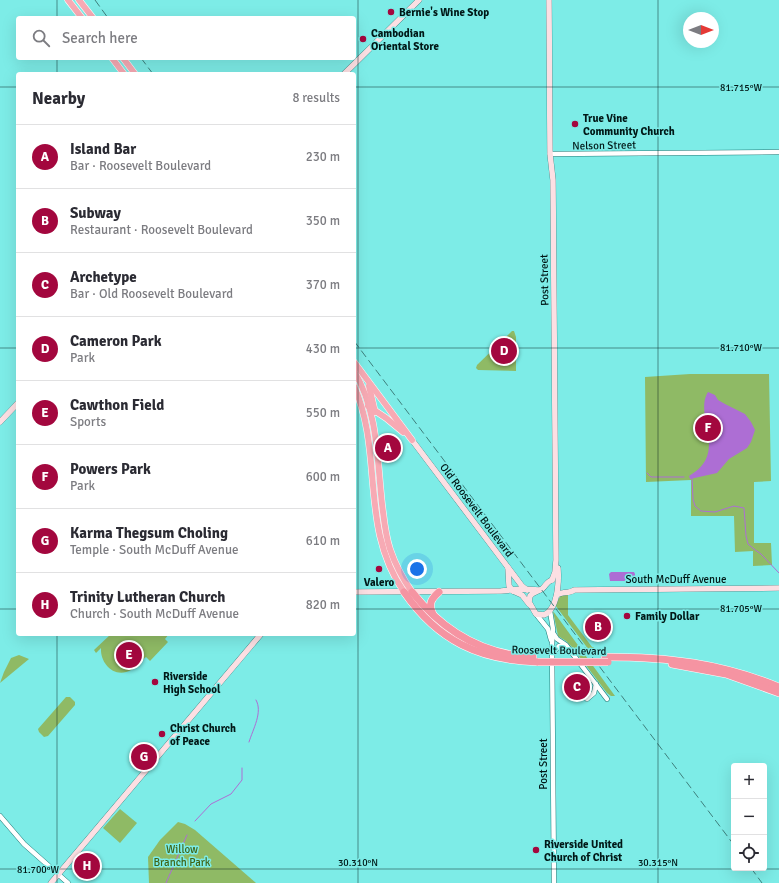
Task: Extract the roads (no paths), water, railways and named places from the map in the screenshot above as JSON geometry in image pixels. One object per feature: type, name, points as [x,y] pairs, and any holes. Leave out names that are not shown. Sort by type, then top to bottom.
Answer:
[{"type":"highway","points":[[68,0],[80,16]]},
{"type":"highway","points":[[79,0],[91,16]]},
{"type":"highway","points":[[112,60],[119,72]]},
{"type":"highway","points":[[113,60],[122,72]]},
{"type":"highway","points":[[124,60],[133,72]]},
{"type":"highway","points":[[356,365],[412,440]]},
{"type":"highway","name":"Roosevelt Boulevard","points":[[356,375],[372,408],[386,536],[394,560],[412,592],[433,616],[473,644],[511,655],[537,660]]},
{"type":"highway","points":[[366,378],[370,389],[372,408]]},
{"type":"highway","points":[[357,393],[372,408],[412,440]]},
{"type":"highway","name":"Roosevelt Boulevard","points":[[357,393],[364,416],[367,434],[377,528],[388,564],[412,604],[435,628],[478,653],[500,659],[513,661],[653,658],[697,663],[740,673],[779,687]]},
{"type":"highway","points":[[433,616],[430,604],[433,597],[439,592]]},
{"type":"highway","name":"Roosevelt Boulevard","points":[[606,659],[667,663],[697,668],[739,678],[779,693]]},
{"type":"main road","points":[[346,72],[419,0]]},
{"type":"main road","name":"Post Street","points":[[548,0],[550,154],[553,180],[554,256],[554,481],[556,560],[552,580]]},
{"type":"main road","points":[[0,422],[16,405]]},
{"type":"main road","name":"Old Roosevelt Boulevard","points":[[412,440],[522,586],[527,590]]},
{"type":"main road","name":"Post Street","points":[[550,611],[557,595],[558,570],[556,560]]},
{"type":"main road","points":[[508,567],[509,586],[513,591],[522,595],[536,614],[544,615],[550,611]]},
{"type":"main road","points":[[531,606],[529,602],[530,596],[548,582],[552,580],[556,581],[558,586]]},
{"type":"main road","name":"South McDuff Avenue","points":[[558,586],[571,588],[574,590],[779,588]]},
{"type":"main road","points":[[356,592],[539,590]]},
{"type":"main road","name":"South McDuff Avenue","points":[[557,595],[574,590]]},
{"type":"main road","points":[[51,883],[259,636]]},
{"type":"street","name":"Nelson Street","points":[[550,154],[779,152]]},
{"type":"street","name":"Post Street","points":[[550,611],[553,633],[554,883]]},
{"type":"street","name":"Post Street","points":[[536,614],[546,627],[552,644]]},
{"type":"street","points":[[553,633],[564,643],[607,699]]},
{"type":"street","points":[[552,654],[559,646],[567,647]]},
{"type":"street","points":[[587,699],[594,693],[596,684]]},
{"type":"street","points":[[0,816],[24,844],[68,883]]},
{"type":"waterway","points":[[647,473],[651,477],[684,477]]},
{"type":"waterway","points":[[692,478],[693,499],[695,506],[701,511],[715,512],[734,506],[744,508],[748,544],[761,554],[779,573]]},
{"type":"waterway","points":[[249,742],[258,715],[258,705],[256,700]]},
{"type":"waterway","points":[[195,821],[211,804],[231,794],[242,780],[242,768]]},
{"type":"waterway","points":[[166,883],[187,835]]},
{"type":"railway","points":[[95,0],[107,16]]},
{"type":"railway","points":[[142,60],[152,72]]},
{"type":"railway","points":[[356,344],[731,841]]},
{"type":"railway","points":[[753,871],[762,883]]},
{"type":"place","name":"Bernie's Wine Stop","points":[[391,12]]},
{"type":"place","name":"Cambodian Oriental Store","points":[[363,39]]},
{"type":"place","name":"True Vine Community Church","points":[[575,124]]},
{"type":"place","name":"Cameron Park","points":[[504,351]]},
{"type":"place","name":"Powers Park","points":[[708,428]]},
{"type":"place","name":"Island Bar","points":[[388,448]]},
{"type":"place","name":"Valero","points":[[379,569]]},
{"type":"place","name":"Family Dollar","points":[[627,616]]},
{"type":"place","name":"Subway","points":[[598,627]]},
{"type":"place","name":"Cawthon Field","points":[[129,655]]},
{"type":"place","name":"Riverside High School","points":[[155,682]]},
{"type":"place","name":"Archetype","points":[[577,687]]},
{"type":"place","name":"Christ Church of Peace","points":[[162,734]]},
{"type":"place","name":"Karma Thegsum Choling","points":[[144,757]]},
{"type":"place","name":"Riverside United Church of Christ","points":[[536,850]]},
{"type":"place","name":"Trinity Lutheran Church","points":[[87,866]]},
{"type":"park label","name":"Willow Branch Park","points":[[182,855]]}]
